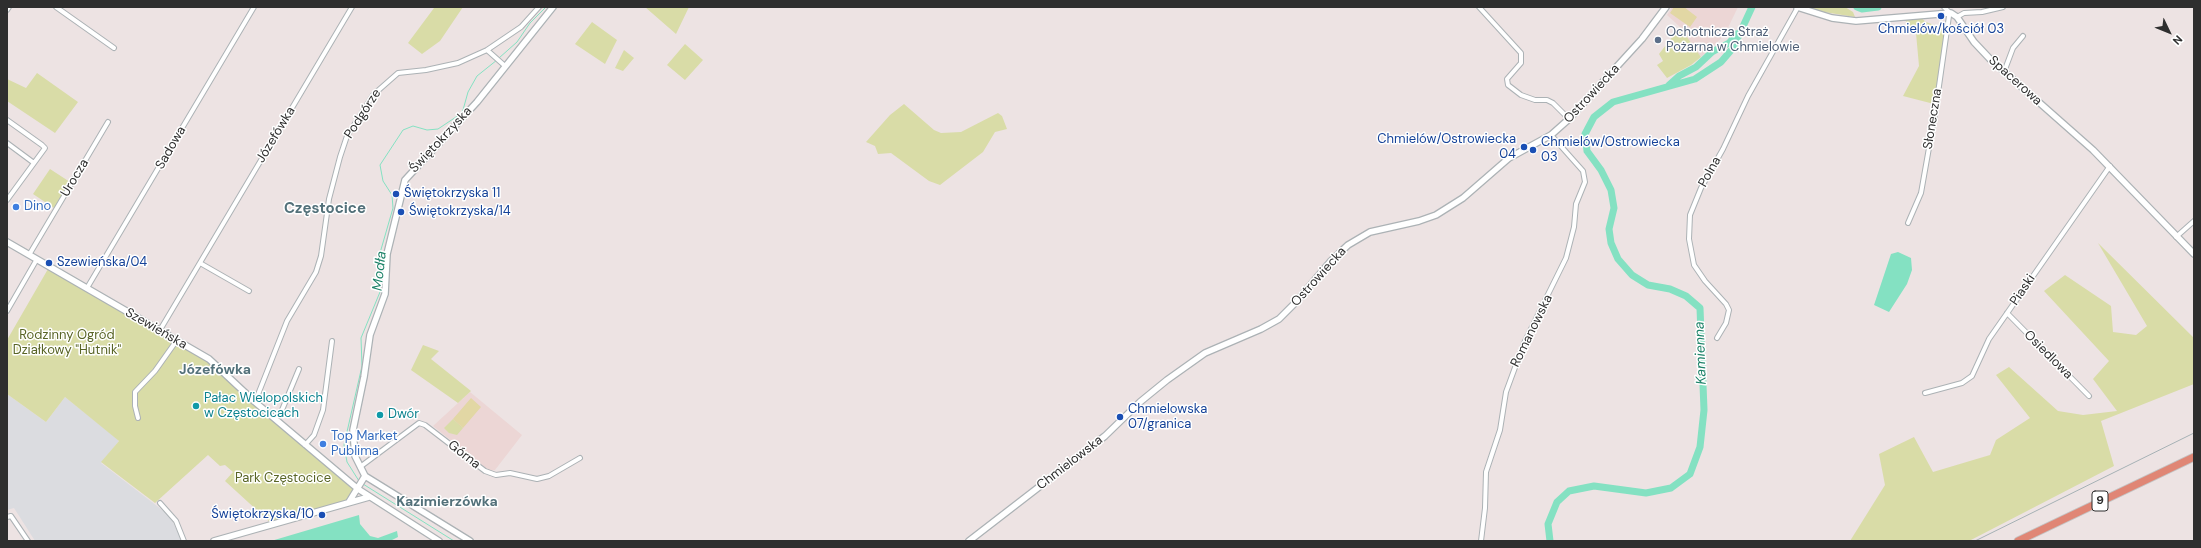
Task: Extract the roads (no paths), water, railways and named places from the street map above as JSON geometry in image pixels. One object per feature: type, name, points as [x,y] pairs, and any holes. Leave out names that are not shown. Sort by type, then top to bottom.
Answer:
[{"type":"main road","name":"9","points":[[2018,541],[2194,457]]},
{"type":"street","points":[[56,7],[114,48]]},
{"type":"street","name":"Sadowa","points":[[87,288],[254,7]]},
{"type":"street","name":"Józefówka","points":[[160,330],[352,7]]},
{"type":"street","name":"Podgórze","points":[[255,402],[286,321],[316,272],[321,256],[329,199],[340,157],[347,136],[369,100],[398,73],[458,63],[487,50],[521,27],[539,7]]},
{"type":"street","name":"Świętokrzyska","points":[[361,483],[360,467],[354,447],[353,430],[364,377],[370,334],[385,294],[387,254],[405,180],[473,106],[504,65],[553,7]]},
{"type":"street","points":[[1479,7],[1521,53],[1521,63],[1507,79],[1508,85],[1521,95],[1536,100],[1547,100],[1553,103],[1569,119]]},
{"type":"street","name":"Ostrowiecka","points":[[1167,380],[1205,354],[1261,329],[1279,319],[1296,302],[1330,262],[1356,240],[1370,232],[1419,221],[1436,215],[1463,198],[1509,158],[1551,135],[1569,119],[1642,40],[1666,7]]},
{"type":"street","points":[[1798,7],[1832,18],[1856,21],[1949,12]]},
{"type":"street","name":"Polna","points":[[1717,338],[1726,323],[1729,310],[1726,304],[1704,281],[1694,265],[1689,239],[1690,215],[1701,188],[1725,144],[1748,96],[1798,7]]},
{"type":"street","points":[[1944,7],[1949,12]]},
{"type":"street","points":[[1957,17],[1964,13],[1982,12],[2003,7]]},
{"type":"street","name":"Spacerowa","points":[[1949,12],[1957,17],[1974,42],[2004,72],[2110,166],[2176,237],[2194,254]]},
{"type":"street","name":"Słoneczna","points":[[1908,223],[1920,193],[1935,114],[1949,12]]},
{"type":"street","points":[[2004,72],[2013,48],[2023,36]]},
{"type":"street","points":[[487,50],[504,65]]},
{"type":"street","points":[[7,120],[42,145],[44,150],[7,200]]},
{"type":"street","name":"Urocza","points":[[29,255],[108,122]]},
{"type":"street","name":"Romanowska","points":[[1481,541],[1485,520],[1486,472],[1500,430],[1506,392],[1524,343],[1566,258],[1574,228],[1576,204],[1584,182],[1583,171],[1551,135]]},
{"type":"street","points":[[7,143],[34,163]]},
{"type":"street","name":"Piaski","points":[[1925,393],[1968,380],[1978,364],[1989,339],[2110,166]]},
{"type":"street","points":[[2176,237],[2194,221]]},
{"type":"street","name":"Szewieńska","points":[[7,242],[177,340],[216,365],[255,402],[306,445],[361,483]]},
{"type":"street","points":[[7,311],[37,259]]},
{"type":"street","points":[[200,263],[249,291]]},
{"type":"street","name":"Osiedlowa","points":[[2007,313],[2089,396]]},
{"type":"street","points":[[138,418],[135,406],[135,392],[155,371],[177,340]]},
{"type":"street","points":[[306,445],[314,435],[323,410],[332,341]]},
{"type":"street","points":[[275,419],[282,410],[299,370]]},
{"type":"street","name":"Chmielowska","points":[[969,541],[1105,436],[1140,402],[1167,380]]},
{"type":"street","name":"Górna","points":[[360,467],[419,423],[425,425],[485,471],[496,475],[510,473],[537,479],[549,476],[580,458]]},
{"type":"street","points":[[361,483],[369,497],[439,541]]},
{"type":"street","points":[[349,502],[361,483]]},
{"type":"street","points":[[361,483],[470,541]]},
{"type":"street","points":[[214,541],[369,497]]},
{"type":"street","points":[[160,503],[176,522],[184,541]]},
{"type":"street","points":[[7,517],[11,516],[28,541]]},
{"type":"waterway","name":"Modła","points":[[499,58],[517,42],[530,23],[546,7]]},
{"type":"waterway","name":"Kamienna","points":[[1550,541],[1548,524],[1557,502],[1569,491],[1594,486],[1646,493],[1671,488],[1690,474],[1700,447],[1704,410],[1700,308],[1686,296],[1670,289],[1648,285],[1632,275],[1618,259],[1611,243],[1609,229],[1614,208],[1611,190],[1601,170],[1587,151],[1585,134],[1594,117],[1613,102],[1695,79],[1721,62],[1733,48],[1752,7]]},
{"type":"waterway","name":"Kamienna","points":[[1857,7],[1862,9],[1878,7]]},
{"type":"waterway","name":"Kamienna","points":[[1669,85],[1679,76],[1696,67],[1712,52],[1729,43],[1737,34]]},
{"type":"waterway","name":"Modła","points":[[359,481],[347,462],[344,445],[362,366],[361,338],[380,292],[380,253],[393,208],[392,195],[383,181],[380,165],[403,130],[413,126],[427,130],[438,129],[459,115],[463,110],[468,92],[477,76],[497,60]]},
{"type":"waterway","name":"Modła","points":[[363,484],[454,541]]},
{"type":"railway","points":[[1975,541],[2194,433]]},
{"type":"place","name":"Chmielów/kościół 03","points":[[1941,16]]},
{"type":"place","name":"Ochotnicza Straż Pożarna w Chmielowie","points":[[1658,40]]},
{"type":"place","name":"Chmielów/Ostrowiecka 04","points":[[1524,147]]},
{"type":"place","name":"Chmielów/Ostrowiecka 03","points":[[1533,150]]},
{"type":"place","name":"Świętokrzyska 11","points":[[396,194]]},
{"type":"place","name":"Dino","points":[[16,207]]},
{"type":"place","name":"Świętokrzyska/14","points":[[401,212]]},
{"type":"place","name":"Szewieńska/04","points":[[49,263]]},
{"type":"place","name":"Pałac Wielopolskich w Częstocicach","points":[[196,406]]},
{"type":"place","name":"Dwór","points":[[380,415]]},
{"type":"place","name":"Chmielowska 07/granica","points":[[1120,417]]},
{"type":"place","name":"Top Market Publima","points":[[323,444]]},
{"type":"place","name":"Świętokrzyska/10","points":[[322,515]]},
{"type":"district","name":"Częstocice","points":[[325,209]]},
{"type":"district","name":"Józefówka","points":[[215,370]]},
{"type":"district","name":"Kazimierzówka","points":[[447,502]]},
{"type":"park label","name":"Rodzinny Ogród Działkowy \"Hutnik\"","points":[[67,344]]},
{"type":"park label","name":"Park Częstocice","points":[[283,479]]}]
